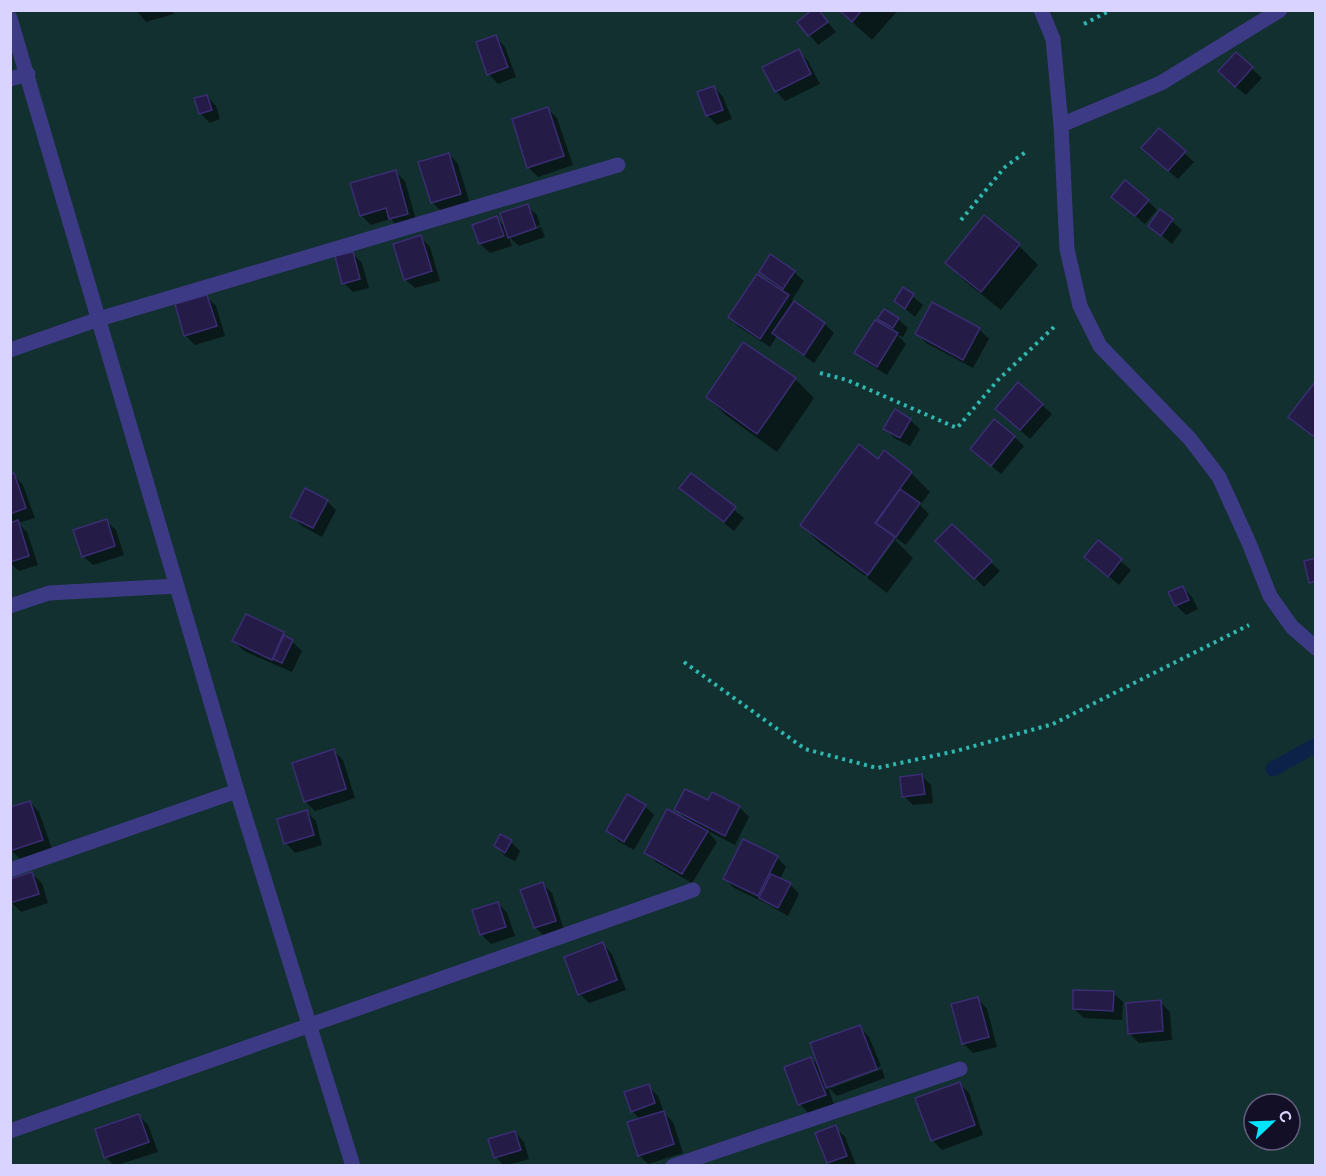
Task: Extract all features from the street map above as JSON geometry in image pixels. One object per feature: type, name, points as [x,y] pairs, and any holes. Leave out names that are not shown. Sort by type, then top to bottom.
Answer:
[{"type":"street","points":[[1041,10],[1053,39],[1061,125],[1067,249],[1080,306],[1100,346],[1190,439],[1219,477],[1270,596],[1292,627],[1316,648]]},
{"type":"street","points":[[1061,125],[1161,83],[1280,10]]},
{"type":"street","points":[[10,18],[237,791],[353,1166]]},
{"type":"street","points":[[10,79],[28,74]]},
{"type":"street","points":[[10,350],[99,319],[618,165]]},
{"type":"street","points":[[10,606],[49,592],[177,586]]},
{"type":"street","points":[[10,870],[237,791]]},
{"type":"street","points":[[10,1131],[693,890]]},
{"type":"street","points":[[673,1166],[960,1069]]},
{"type":"path","points":[[961,220],[1005,167],[1061,125]]},
{"type":"path","points":[[820,373],[847,380],[957,428],[1040,338],[1080,306]]},
{"type":"path","points":[[684,662],[805,750],[877,768],[956,751],[1053,724],[1280,610]]},
{"type":"green space","points":[[10,11],[1315,11],[1315,1165],[11,1165]]},
{"type":"building","points":[[812,10],[819,10],[828,22],[808,36],[797,22]]},
{"type":"building","points":[[839,10],[862,10],[852,22]]},
{"type":"building","points":[[496,35],[508,67],[487,75],[476,42]]},
{"type":"building","points":[[799,49],[811,74],[775,92],[762,67]]},
{"type":"building","points":[[1236,52],[1253,67],[1235,87],[1218,71]]},
{"type":"building","points":[[714,86],[723,110],[706,116],[697,92]]},
{"type":"building","points":[[207,95],[212,110],[199,114],[194,98]]},
{"type":"building","points":[[548,107],[564,156],[527,168],[512,119]]},
{"type":"building","points":[[1159,128],[1186,151],[1168,171],[1141,148]]},
{"type":"building","points":[[449,153],[461,194],[431,203],[418,162]]},
{"type":"building","points":[[396,170],[408,214],[389,219],[386,208],[360,216],[350,183]]},
{"type":"building","points":[[1125,180],[1149,200],[1135,216],[1111,197]]},
{"type":"building","points":[[528,204],[536,228],[508,238],[500,213]]},
{"type":"building","points":[[1160,209],[1173,219],[1161,236],[1148,226]]},
{"type":"building","points":[[984,215],[1020,244],[981,292],[945,263]]},
{"type":"building","points":[[497,216],[504,236],[479,244],[472,225]]},
{"type":"building","points":[[421,235],[432,271],[404,280],[393,244]]},
{"type":"building","points":[[353,252],[360,279],[342,284],[335,256]]},
{"type":"building","points":[[770,254],[795,271],[783,289],[759,272]]},
{"type":"building","points":[[757,274],[789,295],[760,339],[728,317]]},
{"type":"building","points":[[903,287],[914,294],[905,309],[894,301]]},
{"type":"building","points":[[207,295],[217,326],[184,336],[175,304]]},
{"type":"building","points":[[794,301],[825,323],[804,355],[772,333]]},
{"type":"building","points":[[932,302],[980,328],[963,360],[915,334]]},
{"type":"building","points":[[884,309],[899,318],[893,328],[877,319]]},
{"type":"building","points":[[875,320],[898,333],[877,367],[854,353]]},
{"type":"building","points":[[743,342],[796,378],[757,434],[706,397]]},
{"type":"building","points":[[1018,382],[1043,404],[1020,430],[995,409]]},
{"type":"building","points":[[1315,382],[1316,433],[1313,436],[1288,417]]},
{"type":"building","points":[[895,409],[911,419],[900,438],[883,429]]},
{"type":"building","points":[[994,419],[1015,436],[991,466],[970,449]]},
{"type":"building","points":[[859,444],[878,459],[884,450],[912,472],[875,523],[895,537],[868,575],[800,525]]},
{"type":"building","points":[[14,473],[26,508],[10,514],[10,475]]},
{"type":"building","points":[[691,473],[736,507],[724,522],[679,488]]},
{"type":"building","points":[[305,488],[328,500],[313,528],[290,517]]},
{"type":"building","points":[[900,489],[920,503],[896,537],[876,523]]},
{"type":"building","points":[[107,519],[115,546],[82,557],[73,530]]},
{"type":"building","points":[[18,520],[29,556],[10,562],[10,523]]},
{"type":"building","points":[[952,524],[992,561],[974,579],[935,541]]},
{"type":"building","points":[[1098,540],[1122,559],[1108,577],[1084,557]]},
{"type":"building","points":[[1316,558],[1316,581],[1309,583],[1304,561]]},
{"type":"building","points":[[1183,586],[1189,600],[1175,606],[1168,592]]},
{"type":"building","points":[[246,614],[284,632],[272,660],[232,641]]},
{"type":"building","points":[[284,635],[293,640],[282,663],[273,659]]},
{"type":"building","points":[[334,749],[346,789],[304,802],[292,763]]},
{"type":"building","points":[[922,774],[925,794],[902,797],[900,777]]},
{"type":"building","points":[[685,789],[708,800],[712,792],[740,806],[725,836],[674,810]]},
{"type":"building","points":[[627,794],[646,805],[624,842],[606,831]]},
{"type":"building","points":[[30,801],[43,840],[10,851],[10,807]]},
{"type":"building","points":[[667,809],[708,831],[682,874],[644,853]]},
{"type":"building","points":[[307,810],[314,835],[284,844],[277,819]]},
{"type":"building","points":[[500,834],[512,840],[505,853],[494,846]]},
{"type":"building","points":[[743,839],[778,856],[758,896],[723,879]]},
{"type":"building","points":[[32,872],[39,894],[10,903],[10,879]]},
{"type":"building","points":[[771,874],[791,883],[778,908],[759,898]]},
{"type":"building","points":[[543,882],[556,921],[534,928],[520,890]]},
{"type":"building","points":[[498,902],[506,927],[480,935],[472,910]]},
{"type":"building","points":[[603,942],[617,980],[578,995],[564,957]]},
{"type":"building","points":[[1073,990],[1114,991],[1113,1011],[1073,1009]]},
{"type":"building","points":[[978,997],[989,1037],[962,1044],[951,1004]]},
{"type":"building","points":[[1161,1000],[1163,1031],[1128,1034],[1126,1003]]},
{"type":"building","points":[[860,1025],[877,1069],[826,1088],[810,1043]]},
{"type":"building","points":[[811,1057],[826,1095],[798,1105],[784,1067]]},
{"type":"building","points":[[960,1082],[975,1125],[931,1141],[915,1098]]},
{"type":"building","points":[[649,1084],[655,1103],[631,1112],[624,1092]]},
{"type":"building","points":[[664,1111],[674,1144],[638,1156],[627,1122]]},
{"type":"building","points":[[139,1114],[149,1142],[104,1158],[95,1129]]},
{"type":"building","points":[[836,1125],[847,1156],[827,1163],[815,1133]]},
{"type":"building","points":[[515,1131],[521,1150],[494,1158],[488,1139]]},
{"type":"waterway","points":[[1273,769],[1316,745]]}]
